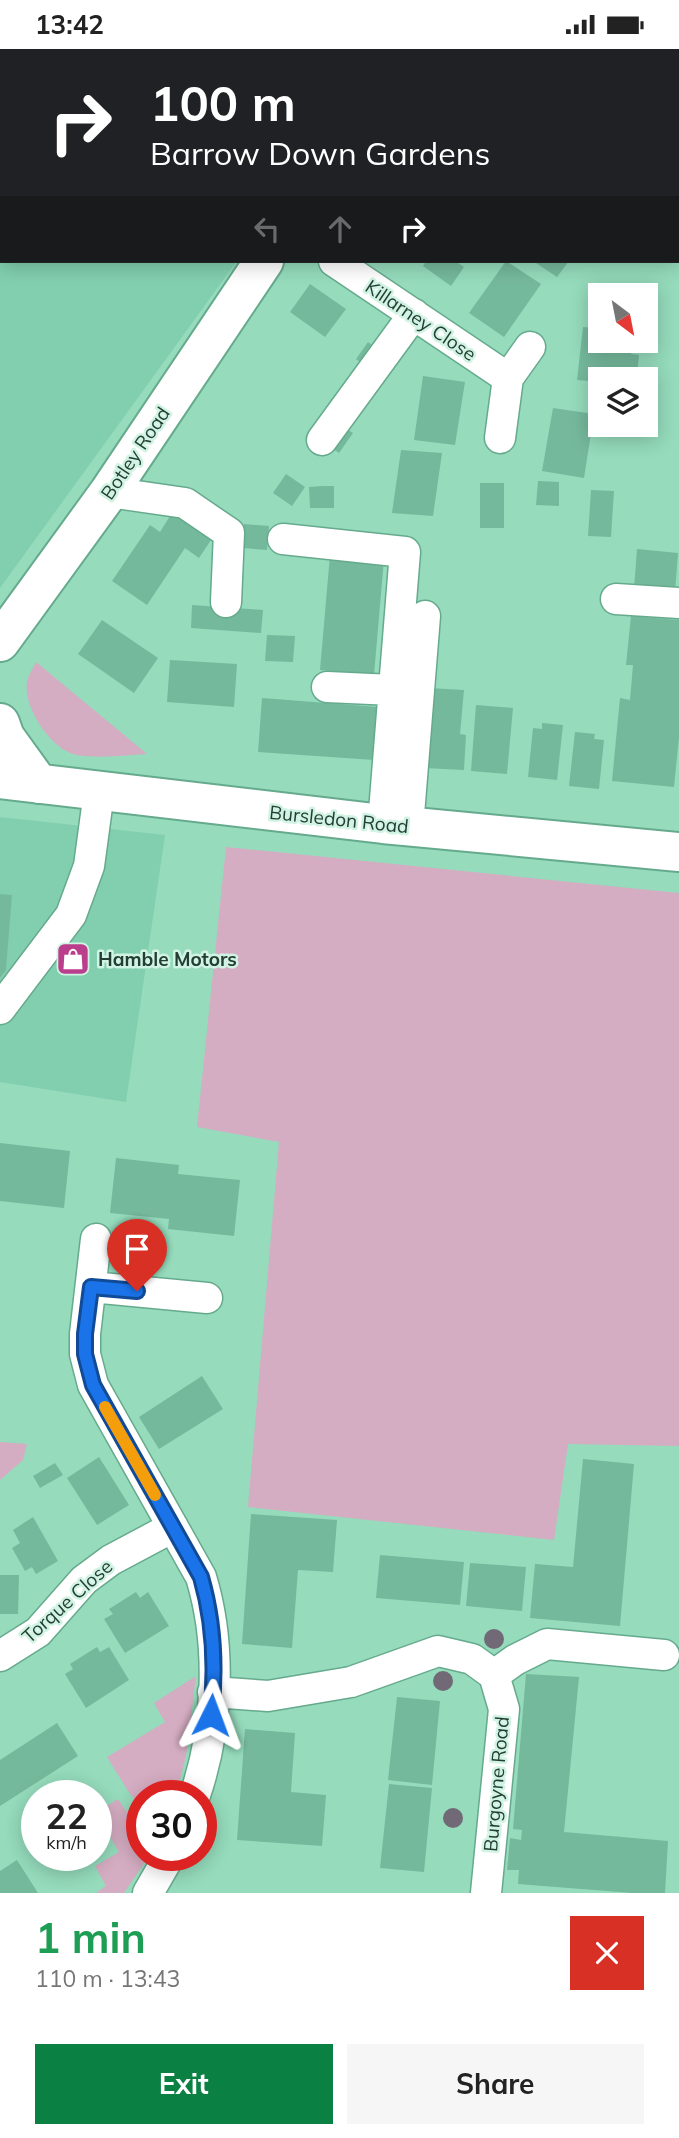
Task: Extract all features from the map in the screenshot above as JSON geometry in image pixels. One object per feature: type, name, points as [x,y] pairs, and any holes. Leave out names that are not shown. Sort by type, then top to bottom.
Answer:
[{"type":"main road","name":"Botley Road","points":[[0,642],[109,492],[263,263]]},
{"type":"main road","points":[[0,723],[5,737],[39,784]]},
{"type":"main road","name":"Bursledon Road","points":[[0,779],[395,826],[679,852]]},
{"type":"street","name":"Killarney Close","points":[[337,263],[508,378]]},
{"type":"street","points":[[322,440],[414,314]]},
{"type":"street","points":[[499,438],[508,378],[530,347]]},
{"type":"street","points":[[109,492],[185,503],[229,533],[226,602]]},
{"type":"street","points":[[283,539],[405,552],[393,690],[395,826]]},
{"type":"street","points":[[616,599],[679,603]]},
{"type":"street","points":[[395,826],[425,616]]},
{"type":"street","points":[[327,687],[393,690]]},
{"type":"street","points":[[0,1009],[71,915],[89,866],[99,792]]},
{"type":"street","points":[[96,1239],[85,1344],[93,1385],[201,1577],[209,1602],[214,1692],[209,1738],[199,1780]]},
{"type":"street","points":[[91,1287],[207,1298]]},
{"type":"street","name":"Torque Close","points":[[0,1656],[38,1632],[84,1580],[111,1560],[173,1527]]},
{"type":"street","points":[[214,1692],[268,1696],[351,1682],[438,1651],[472,1659],[494,1675],[515,1660],[547,1644],[664,1655]]},
{"type":"street","name":"Burgoyne Road","points":[[486,1893],[504,1709],[494,1675]]},
{"type":"street","points":[[148,1893],[161,1871]]},
{"type":"shaded area","points":[[0,263],[236,263],[0,588]]},
{"type":"shaded area","points":[[36,662],[147,754],[108,757],[77,755],[53,741],[39,723],[29,702],[27,682]]},
{"type":"shaded area","name":"Hamble Motors","points":[[0,817],[165,835],[126,1102],[0,1082]]},
{"type":"shaded area","points":[[226,847],[679,893],[679,1446],[568,1444],[554,1540],[248,1507],[279,1142],[197,1127]]},
{"type":"shaded area","points":[[0,1442],[27,1444],[23,1460],[0,1480]]},
{"type":"shaded area","points":[[196,1676],[186,1756],[180,1780],[126,1780],[126,1788],[107,1757],[165,1722],[154,1703]]},
{"type":"shaded area","points":[[118,1799],[126,1811],[126,1871],[139,1871],[124,1893],[96,1893],[106,1886],[98,1871],[112,1871],[112,1856],[119,1852],[112,1840],[112,1803]]},
{"type":"building","points":[[425,263],[458,263],[464,267],[451,286],[423,266]]},
{"type":"building","points":[[505,263],[509,263],[541,284],[504,337],[469,313]]},
{"type":"building","points":[[536,263],[568,263],[557,277]]},
{"type":"building","points":[[310,284],[346,309],[325,337],[290,312]]},
{"type":"building","points":[[583,327],[588,327],[588,353],[639,355],[638,367],[588,367],[588,381],[577,380]]},
{"type":"building","points":[[368,342],[378,350],[365,366],[356,359]]},
{"type":"building","points":[[423,376],[465,382],[455,445],[414,440]]},
{"type":"building","points":[[553,408],[588,413],[588,437],[590,437],[584,478],[542,471]]},
{"type":"building","points":[[342,426],[353,433],[339,453],[328,445]]},
{"type":"building","points":[[401,450],[442,453],[433,516],[392,513]]},
{"type":"building","points":[[286,474],[305,487],[292,506],[273,493]]},
{"type":"building","points":[[538,481],[559,482],[559,506],[536,505]]},
{"type":"building","points":[[480,483],[504,483],[504,528],[480,528]]},
{"type":"building","points":[[334,486],[334,508],[310,508],[309,487]]},
{"type":"building","points":[[591,490],[614,491],[611,537],[588,536]]},
{"type":"building","points":[[175,508],[215,534],[199,558],[185,548],[147,605],[112,581],[150,525],[160,532]]},
{"type":"building","points":[[244,524],[269,526],[267,550],[242,548]]},
{"type":"building","points":[[637,549],[678,553],[675,593],[634,589]]},
{"type":"building","points":[[330,555],[384,559],[374,675],[320,670]]},
{"type":"building","points":[[192,605],[263,610],[261,633],[191,628]]},
{"type":"building","points":[[631,616],[679,620],[679,737],[674,787],[612,781],[620,698],[630,700],[633,665],[626,665]]},
{"type":"building","points":[[102,620],[158,658],[134,693],[78,654]]},
{"type":"building","points":[[267,635],[295,636],[293,662],[265,661]]},
{"type":"building","points":[[170,660],[237,664],[234,707],[167,702]]},
{"type":"building","points":[[429,688],[464,690],[460,734],[466,735],[464,770],[424,768]]},
{"type":"building","points":[[262,698],[378,707],[374,760],[258,752]]},
{"type":"building","points":[[476,705],[513,708],[507,774],[471,771]]},
{"type":"building","points":[[542,723],[563,725],[557,780],[528,777],[533,728],[542,729]]},
{"type":"building","points":[[575,732],[595,734],[594,739],[604,740],[599,789],[569,786]]},
{"type":"building","points":[[0,894],[12,895],[6,970],[0,978]]},
{"type":"building","points":[[0,1143],[70,1151],[64,1208],[0,1201]]},
{"type":"building","points":[[116,1158],[179,1165],[178,1174],[240,1180],[234,1236],[168,1229],[169,1219],[110,1213]]},
{"type":"building","points":[[202,1376],[223,1409],[159,1449],[139,1417]]},
{"type":"building","points":[[99,1457],[129,1505],[97,1525],[67,1478]]},
{"type":"building","points":[[583,1459],[634,1464],[620,1626],[530,1618],[535,1564],[573,1567]]},
{"type":"building","points":[[55,1463],[63,1475],[40,1488],[33,1476]]},
{"type":"building","points":[[251,1514],[337,1520],[333,1572],[298,1570],[292,1648],[242,1644]]},
{"type":"building","points":[[33,1517],[58,1561],[36,1574],[32,1567],[25,1571],[12,1548],[20,1543],[13,1530]]},
{"type":"building","points":[[380,1555],[464,1562],[460,1605],[376,1598]]},
{"type":"building","points":[[470,1563],[526,1567],[522,1611],[466,1606]]},
{"type":"building","points":[[0,1575],[19,1575],[18,1614],[0,1614]]},
{"type":"building","points":[[136,1592],[140,1598],[148,1592],[169,1626],[125,1653],[104,1619],[113,1614],[109,1609]]},
{"type":"building","points":[[97,1647],[100,1652],[109,1647],[129,1680],[86,1708],[65,1674],[73,1669],[70,1664]]},
{"type":"building","points":[[526,1674],[579,1677],[564,1832],[668,1841],[665,1893],[518,1884],[519,1870],[507,1870],[510,1838],[521,1840],[522,1830],[513,1829]]},
{"type":"building","points":[[397,1697],[440,1701],[432,1785],[388,1780]]},
{"type":"building","points":[[57,1723],[78,1756],[41,1780],[21,1780],[21,1793],[0,1806],[0,1760]]},
{"type":"building","points":[[245,1729],[295,1733],[291,1792],[326,1795],[322,1846],[237,1840]]},
{"type":"building","points":[[389,1784],[432,1788],[424,1872],[380,1868]]},
{"type":"building","points":[[17,1860],[21,1871],[24,1871],[38,1893],[0,1893],[0,1871]]},
{"type":"slow traffic","points":[[105,1407],[155,1495]]},
{"type":"place","name":"Hamble Motors","points":[[73,959]]},
{"type":"route","points":[[137,1291],[91,1287],[85,1354],[93,1385],[201,1577],[209,1602],[212,1626],[214,1692],[211,1715]]}]
